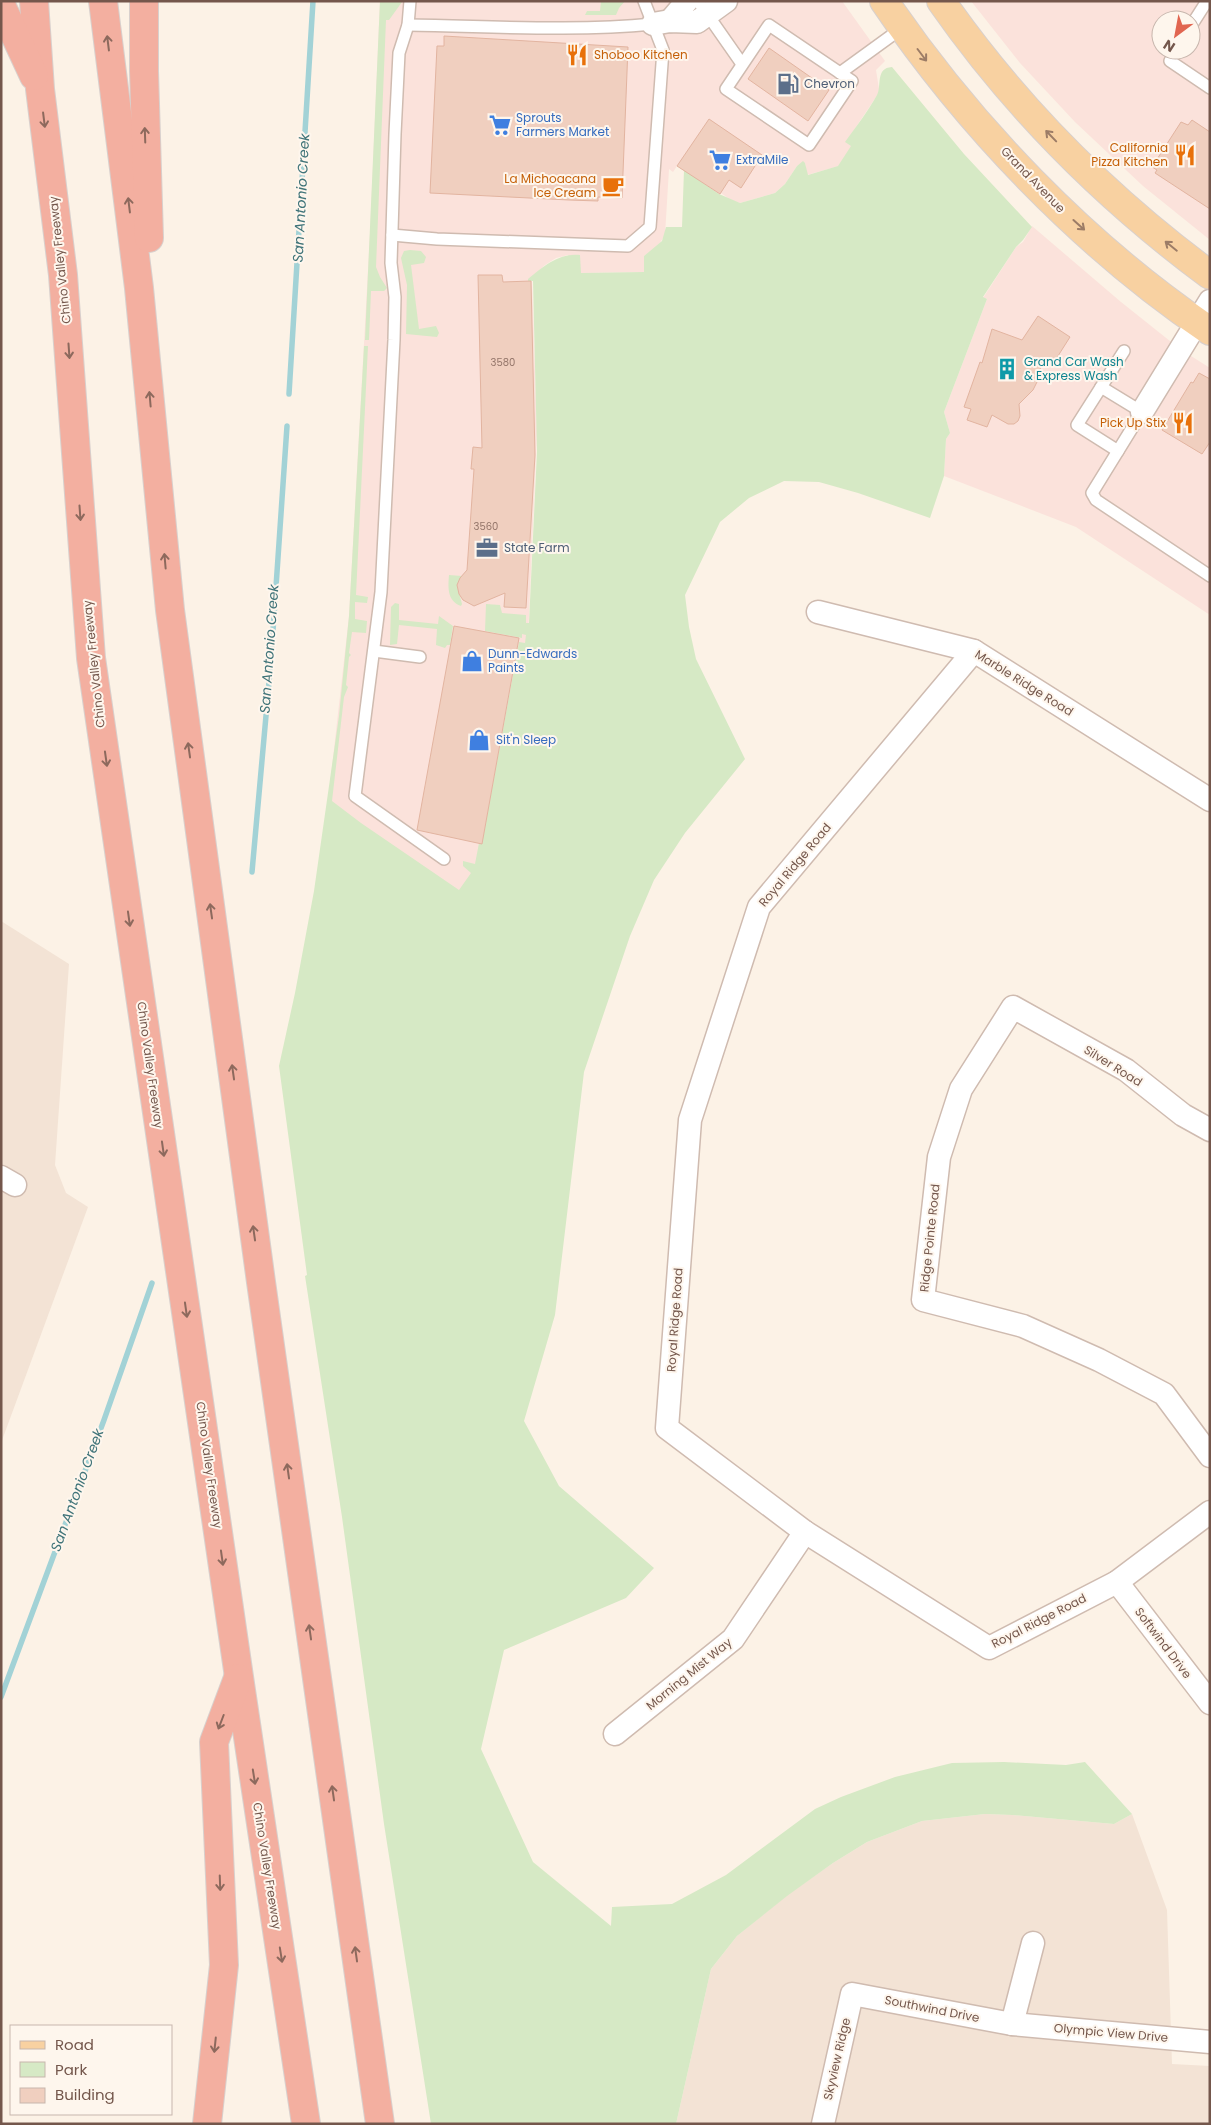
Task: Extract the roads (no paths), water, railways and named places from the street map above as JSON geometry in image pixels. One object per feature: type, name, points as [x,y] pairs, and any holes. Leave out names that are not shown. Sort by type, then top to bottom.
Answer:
[{"type":"highway","name":"Chino Valley Freeway","points":[[34,1],[40,89],[63,275],[91,658],[306,2124]]},
{"type":"highway","points":[[103,1],[139,288],[170,610],[261,1282],[380,2124]]},
{"type":"highway","points":[[139,288],[150,247],[144,71],[144,1]]},
{"type":"highway","points":[[1,4],[40,89]]},
{"type":"highway","points":[[207,2124],[224,1966],[214,1742],[239,1677]]},
{"type":"highway","points":[[360,1986],[398,2124]]},
{"type":"main road","name":"Grand Avenue","points":[[884,1],[902,28],[966,108],[1043,192],[1102,246],[1206,318]]},
{"type":"main road","points":[[941,1],[986,63],[1042,126],[1124,206],[1210,276]]},
{"type":"street","points":[[662,23],[688,1]]},
{"type":"street","points":[[662,23],[697,22],[703,8],[726,1]]},
{"type":"street","points":[[1142,412],[1206,318]]},
{"type":"street","name":"Marble Ridge Road","points":[[818,612],[974,651],[1210,800]]},
{"type":"street","name":"Royal Ridge Road","points":[[974,651],[759,907],[690,1120],[667,1428],[805,1532],[989,1648],[1117,1582],[1210,1512]]},
{"type":"street","name":"Silver Road","points":[[1013,1007],[1126,1070],[1183,1115],[1210,1130]]},
{"type":"street","name":"Ridge Pointe Road","points":[[1013,1007],[961,1089],[939,1157],[923,1300],[1023,1326],[1099,1360],[1164,1394],[1210,1456]]},
{"type":"street","name":"Morning Mist Way","points":[[615,1734],[733,1639],[805,1532]]},
{"type":"street","name":"Softwind Drive","points":[[1117,1582],[1210,1704]]},
{"type":"street","points":[[1012,2024],[1033,1942]]},
{"type":"street","name":"Southwind Drive","points":[[852,1994],[1012,2024]]},
{"type":"street","name":"Skyview Ridge","points":[[823,2124],[852,1994]]},
{"type":"street","name":"Olympic View Drive","points":[[1012,2024],[1210,2042]]},
{"type":"lane","points":[[410,1],[408,25],[399,53],[391,263],[395,297],[392,412],[381,592],[355,796],[444,859]]},
{"type":"lane","points":[[392,235],[437,239],[628,246],[650,227],[663,50],[662,23],[644,1]]},
{"type":"lane","points":[[703,8],[742,64]]},
{"type":"lane","points":[[408,25],[573,29],[618,28],[662,23]]},
{"type":"lane","points":[[768,25],[852,81],[809,145],[726,89],[742,64],[768,25]]},
{"type":"lane","points":[[840,74],[902,28]]},
{"type":"lane","points":[[1171,60],[1210,88]]},
{"type":"lane","points":[[1118,452],[1077,425],[1124,351]]},
{"type":"lane","points":[[1101,387],[1142,412],[1092,494],[1096,500],[1210,576]]},
{"type":"lane","points":[[374,651],[420,657]]},
{"type":"waterway","name":"San Antonio Creek","points":[[289,394],[313,1]]},
{"type":"waterway","name":"San Antonio Creek","points":[[252,872],[271,660],[287,426]]},
{"type":"waterway","name":"San Antonio Creek","points":[[1,1697],[104,1420],[152,1283]]},
{"type":"place","name":"Shoboo Kitchen","points":[[577,55]]},
{"type":"place","name":"Chevron","points":[[788,84]]},
{"type":"place","name":"Sprouts Farmers Market","points":[[500,125]]},
{"type":"place","name":"California Pizza Kitchen","points":[[1185,155]]},
{"type":"place","name":"ExtraMile","points":[[720,160]]},
{"type":"place","name":"La Michoacana Ice Cream","points":[[613,186]]},
{"type":"place","name":"Grand Car Wash & Express Wash","points":[[1007,369]]},
{"type":"place","name":"Pick Up Stix","points":[[1183,423]]},
{"type":"place","name":"State Farm","points":[[487,548]]},
{"type":"place","name":"Dunn-Edwards Paints","points":[[472,661]]},
{"type":"place","name":"Sit'n Sleep","points":[[479,740]]}]
